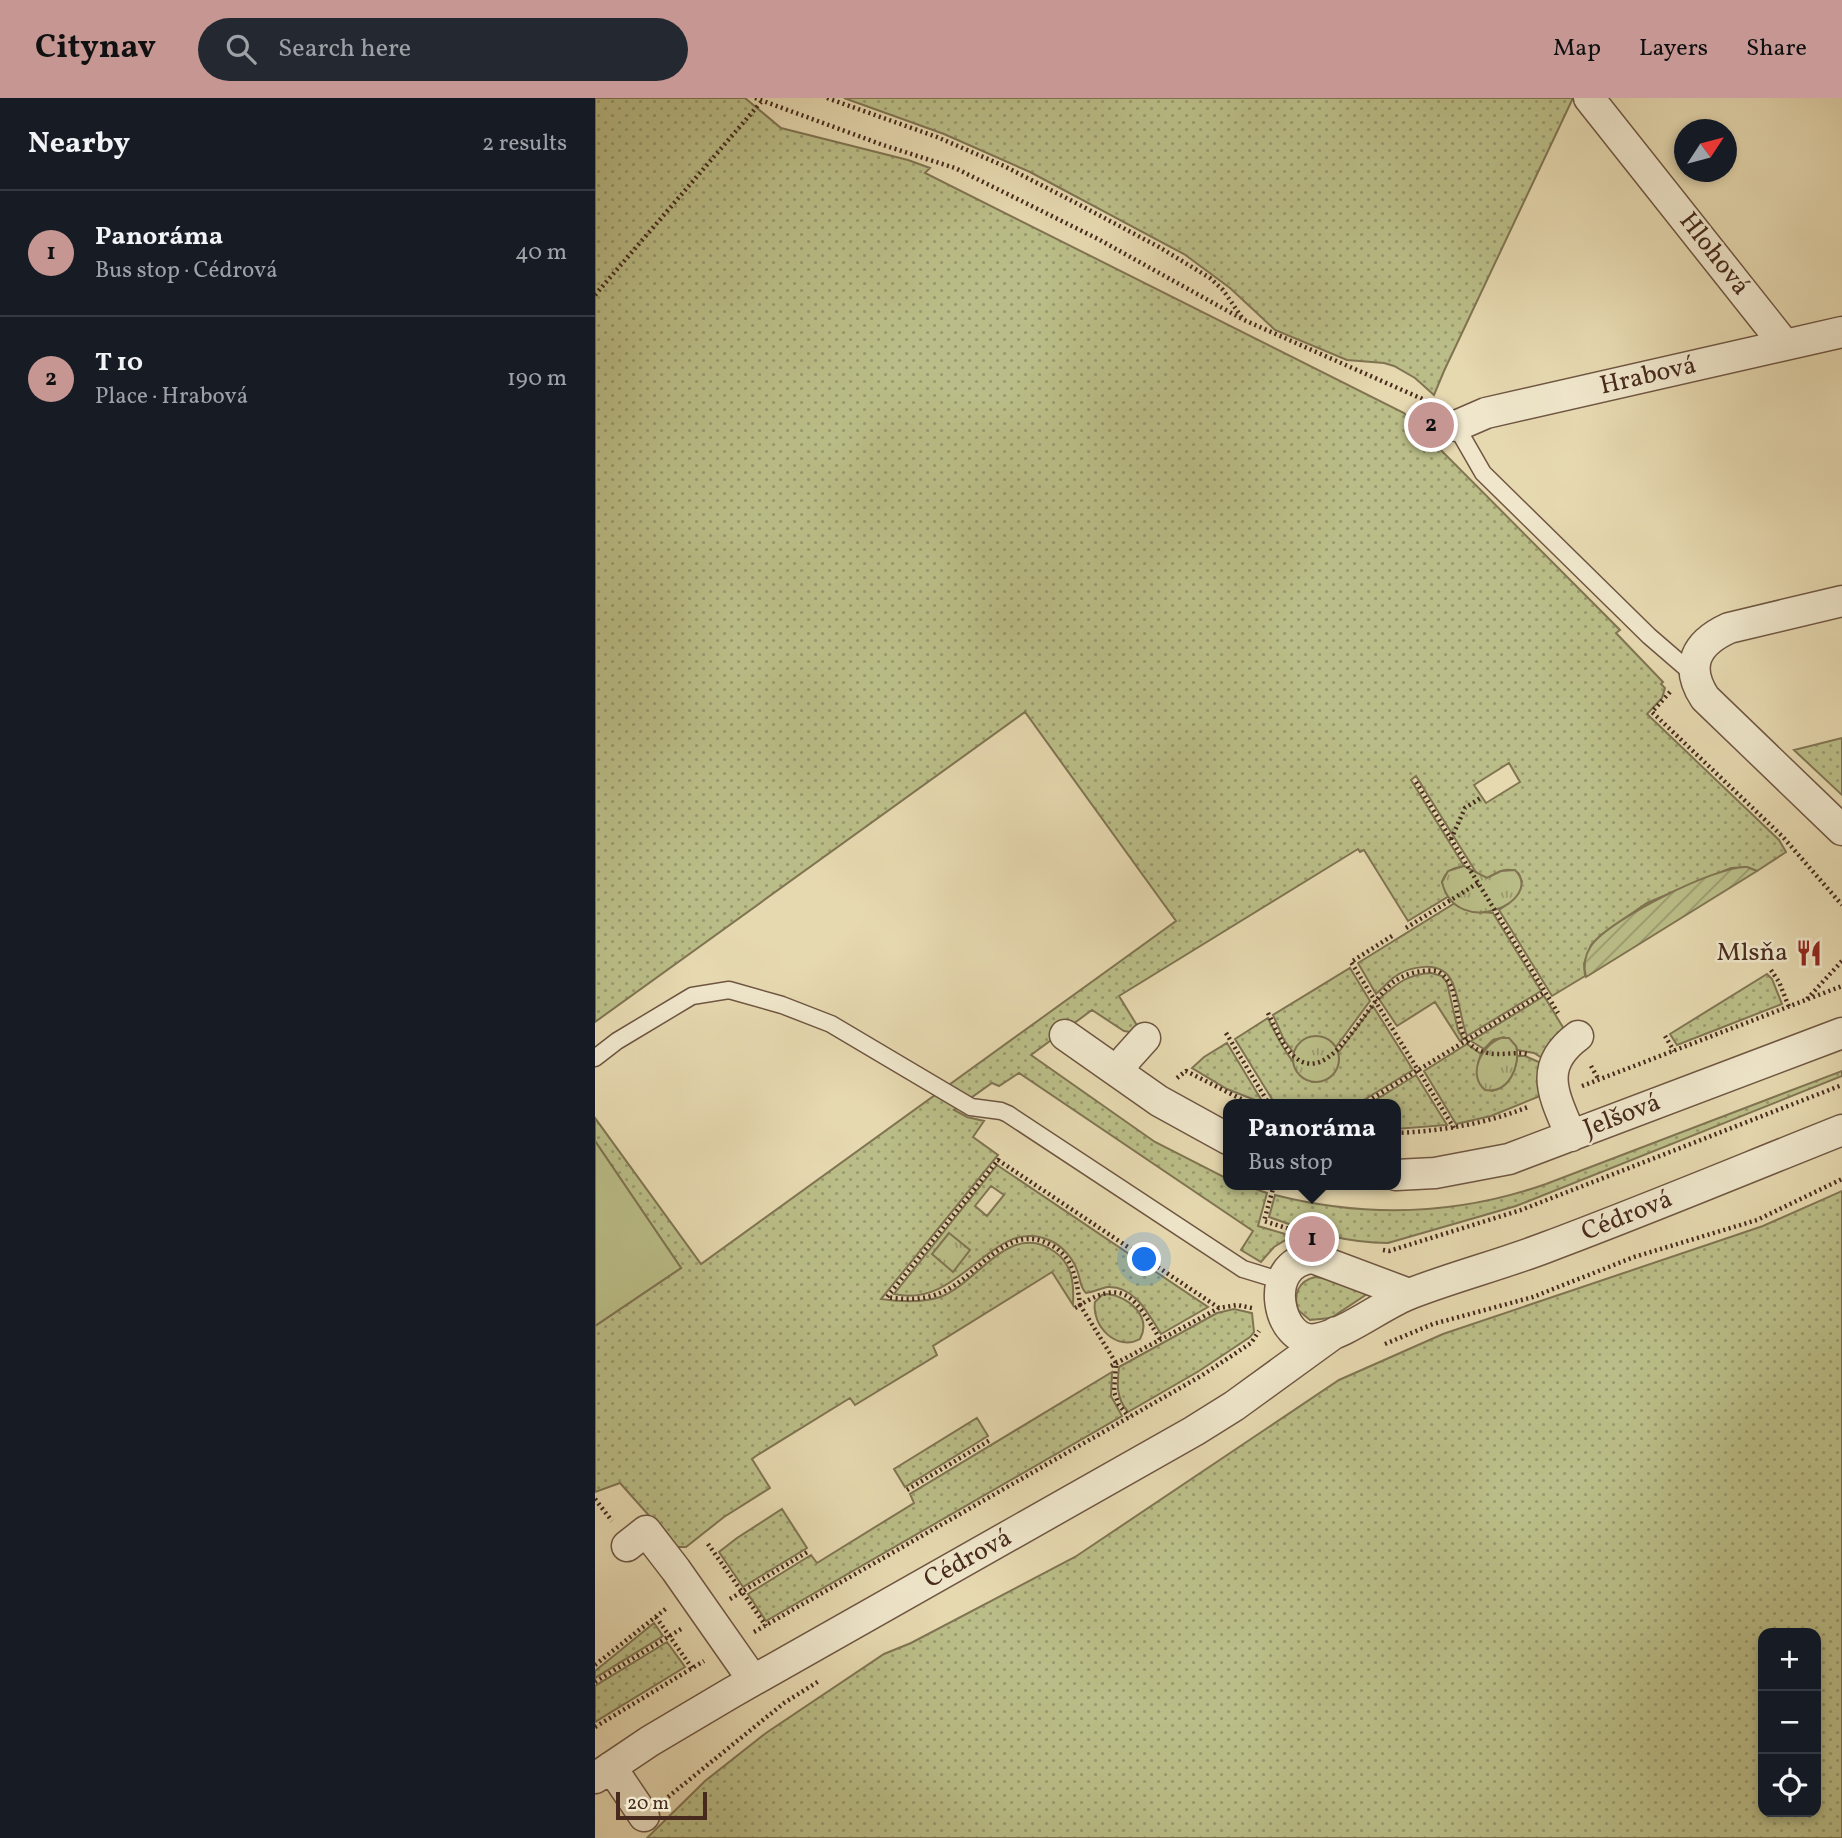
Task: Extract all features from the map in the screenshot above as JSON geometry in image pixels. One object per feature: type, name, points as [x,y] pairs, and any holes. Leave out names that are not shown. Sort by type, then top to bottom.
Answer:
[{"type":"street","name":"Hlohová","points":[[1589,98],[1785,345]]},
{"type":"street","name":"Hrabová","points":[[1456,426],[1486,413],[1842,332]]},
{"type":"street","points":[[1842,601],[1717,633],[1706,643],[1681,681],[1697,686],[1705,698],[1842,830]]},
{"type":"street","name":"Jelšová","points":[[1401,1175],[1472,1168],[1509,1159],[1842,1033]]},
{"type":"street","points":[[1065,1035],[1160,1101],[1223,1136]]},
{"type":"street","points":[[1119,1072],[1127,1058],[1145,1038]]},
{"type":"street","points":[[1571,1136],[1554,1097],[1551,1078],[1560,1053],[1576,1038]]},
{"type":"street","name":"Cédrová","points":[[1271,1278],[1280,1293],[1282,1313],[1286,1321],[1303,1338],[1316,1339],[1336,1332],[1409,1294],[1544,1248],[1842,1130]]},
{"type":"street","points":[[1271,1278],[1302,1259],[1313,1258],[1409,1294]]},
{"type":"street","name":"Cédrová","points":[[603,1773],[650,1741],[753,1680],[1194,1432],[1336,1332]]},
{"type":"street","points":[[627,1546],[646,1531],[753,1680]]},
{"type":"street","points":[[603,1773],[643,1816]]},
{"type":"lane","points":[[1456,426],[1483,472],[1649,636],[1681,681]]},
{"type":"lane","points":[[595,1058],[617,1041],[692,996],[729,990],[782,1004],[831,1024],[971,1107],[1008,1114],[1243,1269],[1271,1278]]},
{"type":"path","points":[[755,98],[883,145],[955,167],[1098,239],[1244,320],[1432,401],[1456,426]]},
{"type":"path","points":[[827,98],[937,137],[1004,166],[1090,210],[1210,278],[1223,290],[1244,320]]},
{"type":"path","points":[[595,295],[761,102]]},
{"type":"path","points":[[1681,681],[1652,712],[1783,837],[1842,905]]},
{"type":"path","points":[[1416,782],[1576,1038],[1599,1080]]},
{"type":"path","points":[[1451,839],[1465,808],[1482,797]]},
{"type":"path","points":[[1406,928],[1478,883]]},
{"type":"path","points":[[1392,936],[1351,962],[1454,1128]]},
{"type":"path","points":[[1804,1001],[1842,961]]},
{"type":"path","points":[[1771,970],[1789,1007]]},
{"type":"path","points":[[1268,1013],[1283,1044],[1294,1056],[1300,1061],[1315,1064],[1323,1062],[1338,1050],[1375,1000],[1396,980],[1416,971],[1437,971],[1449,980],[1458,1020],[1467,1040],[1482,1052],[1501,1055],[1517,1053]]},
{"type":"path","points":[[1401,1133],[1454,1128],[1505,1116],[1842,986]]},
{"type":"path","points":[[1371,1099],[1545,992]]},
{"type":"path","points":[[1226,1033],[1266,1099]]},
{"type":"path","points":[[1665,1036],[1674,1052]]},
{"type":"path","points":[[1160,1101],[1173,1080],[1186,1071],[1241,1099]]},
{"type":"path","points":[[1376,1249],[1389,1251],[1521,1210],[1842,1084]]},
{"type":"path","points":[[1129,1417],[1119,1405],[1114,1392],[1113,1365],[1077,1307],[1076,1275],[1070,1263],[1053,1245],[1030,1238],[1008,1244],[957,1284],[941,1293],[922,1298],[887,1297],[998,1160],[1219,1308]]},
{"type":"path","points":[[1374,1349],[1433,1324],[1533,1297],[1634,1257],[1757,1220],[1842,1179]]},
{"type":"path","points":[[1273,1190],[1264,1221],[1289,1229]]},
{"type":"path","points":[[1113,1365],[1219,1308],[1237,1305],[1257,1311],[1255,1292],[1271,1278]]},
{"type":"path","points":[[1077,1307],[1101,1293],[1109,1291],[1124,1294],[1139,1305],[1160,1339]]},
{"type":"path","points":[[595,1727],[692,1668],[1201,1376],[1251,1343],[1258,1335],[1259,1322]]},
{"type":"path","points":[[907,1490],[990,1440]]},
{"type":"path","points":[[595,1499],[609,1518]]},
{"type":"path","points":[[708,1544],[766,1626]]},
{"type":"path","points":[[595,1665],[656,1617],[698,1602],[741,1592],[809,1551]]},
{"type":"path","points":[[595,1682],[669,1636],[698,1602]]},
{"type":"path","points":[[656,1617],[692,1668]]},
{"type":"path","points":[[643,1816],[784,1703],[821,1679]]},
{"type":"green space","points":[[595,98],[745,98],[781,128],[930,168],[925,173],[1404,413],[1620,630],[1616,633],[1663,682],[1661,684],[1665,688],[1662,698],[1647,714],[1779,840],[1786,852],[1757,871],[1747,867],[1731,868],[1647,903],[1601,935],[1591,945],[1584,964],[1585,976],[1552,996],[1499,910],[1509,903],[1522,882],[1519,874],[1507,870],[1487,878],[1477,874],[1416,776],[1411,780],[1464,866],[1445,875],[1442,882],[1449,896],[1408,921],[1364,850],[1360,852],[1358,849],[1119,996],[1138,1027],[1130,1032],[1124,1031],[1092,1010],[1031,1055],[1155,1142],[1223,1176],[1223,1190],[1258,1190],[1267,1193],[1258,1226],[1292,1236],[1274,1247],[1261,1262],[1241,1250],[1253,1231],[1019,1073],[999,1086],[992,1083],[954,1110],[984,1121],[973,1137],[998,1155],[881,1299],[911,1301],[940,1297],[954,1290],[995,1257],[1023,1243],[1039,1244],[1055,1252],[1066,1263],[1072,1282],[1073,1305],[1052,1272],[933,1346],[937,1355],[855,1405],[850,1398],[756,1456],[752,1459],[770,1488],[724,1517],[686,1547],[677,1547],[620,1483],[595,1492],[595,1326],[681,1268],[595,1141],[595,1118],[701,1264],[1176,921],[1025,712],[595,1022]],"holes":[[[1509,763],[1520,782],[1486,803],[1474,785]]]},
{"type":"green space","points":[[844,98],[1573,98],[1434,395],[1415,378],[1394,366],[1347,360],[1275,330],[1230,288],[1184,254],[1030,172],[944,134]]},
{"type":"green space","points":[[1842,738],[1842,795],[1794,750]]},
{"type":"green space","points":[[1464,866],[1487,878],[1501,871],[1515,870],[1521,882],[1519,893],[1509,903],[1495,910],[1479,912],[1464,909],[1450,900],[1442,882],[1448,871]]},
{"type":"green space","points":[[1747,867],[1757,871],[1586,977],[1585,965],[1589,949],[1618,922],[1689,884],[1732,869]]},
{"type":"green space","points":[[1455,903],[1470,911],[1493,913],[1541,991],[1467,1036],[1455,988],[1441,970],[1425,967],[1408,970],[1393,978],[1376,994],[1358,963]]},
{"type":"green space","points":[[1350,968],[1370,1001],[1336,1047],[1325,1039],[1314,1037],[1302,1042],[1294,1053],[1284,1040],[1273,1015]]},
{"type":"green space","points":[[1431,973],[1442,976],[1447,983],[1458,1030],[1463,1039],[1460,1041],[1435,1002],[1397,1026],[1379,999],[1403,981],[1416,975]]},
{"type":"green space","points":[[1767,974],[1772,979],[1782,1004],[1677,1045],[1670,1034]]},
{"type":"green space","points":[[1544,996],[1564,1029],[1542,1058],[1534,1053],[1517,1050],[1516,1046],[1504,1037],[1493,1040],[1484,1049],[1471,1041]]},
{"type":"green space","points":[[1373,1006],[1413,1070],[1365,1099],[1272,1099],[1235,1039],[1268,1018],[1292,1060],[1312,1082],[1322,1081],[1339,1061],[1338,1053]]},
{"type":"green space","points":[[1316,1036],[1332,1043],[1339,1059],[1332,1075],[1316,1082],[1300,1075],[1293,1059],[1300,1043]]},
{"type":"green space","points":[[1501,1038],[1509,1038],[1516,1046],[1515,1069],[1507,1083],[1493,1090],[1485,1090],[1477,1077],[1479,1061],[1488,1047]]},
{"type":"green space","points":[[1227,1043],[1261,1099],[1252,1099],[1227,1089],[1192,1068]]},
{"type":"green space","points":[[1467,1044],[1481,1054],[1478,1063],[1492,1091],[1510,1077],[1517,1056],[1525,1056],[1541,1063],[1540,1096],[1491,1116],[1456,1124],[1424,1071]]},
{"type":"green space","points":[[1842,1071],[1842,1076],[1516,1206],[1388,1243],[1327,1235],[1269,1217],[1275,1195],[1343,1207],[1412,1210],[1479,1202],[1513,1194],[1546,1184]]},
{"type":"green space","points":[[1416,1075],[1447,1125],[1401,1129],[1401,1099],[1377,1099]]},
{"type":"green space","points":[[595,1141],[681,1268],[595,1326]]},
{"type":"green space","points":[[997,1165],[1208,1307],[1161,1334],[1133,1296],[1118,1288],[1108,1287],[1086,1293],[1068,1254],[1051,1241],[1030,1236],[1012,1240],[994,1250],[939,1289],[918,1295],[894,1294]],"holes":[[[991,1186],[1004,1195],[987,1216],[975,1206]]]},
{"type":"green space","points":[[1842,1191],[1842,1838],[647,1838],[705,1781],[766,1733],[884,1654],[911,1643],[1075,1557],[1339,1380],[1443,1334],[1763,1226]]},
{"type":"green space","points":[[949,1233],[970,1250],[953,1272],[932,1254]]},
{"type":"green space","points":[[1315,1277],[1368,1285],[1370,1292],[1331,1318],[1310,1320],[1298,1310],[1296,1299],[1301,1285]]},
{"type":"green space","points":[[1107,1294],[1123,1299],[1136,1309],[1143,1323],[1140,1339],[1123,1342],[1101,1328],[1095,1302]]},
{"type":"green space","points":[[1234,1309],[1252,1313],[1254,1332],[1250,1337],[1199,1371],[1128,1412],[1118,1391],[1119,1367],[1217,1313]]},
{"type":"green space","points":[[1112,1372],[1111,1396],[1122,1416],[766,1621],[748,1594],[811,1555],[817,1563],[914,1503],[910,1494]]},
{"type":"green space","points":[[977,1418],[988,1436],[905,1487],[894,1469]]},
{"type":"green space","points":[[782,1509],[807,1548],[743,1587],[719,1552]]},
{"type":"green space","points":[[654,1623],[663,1636],[595,1678],[595,1671]]},
{"type":"green space","points":[[667,1642],[685,1667],[595,1722],[595,1686]]},
{"type":"place","name":"T 10","points":[[1431,425]]},
{"type":"place","name":"Mlsňa","points":[[1809,953]]},
{"type":"place","name":"Panoráma","points":[[1312,1239]]}]
